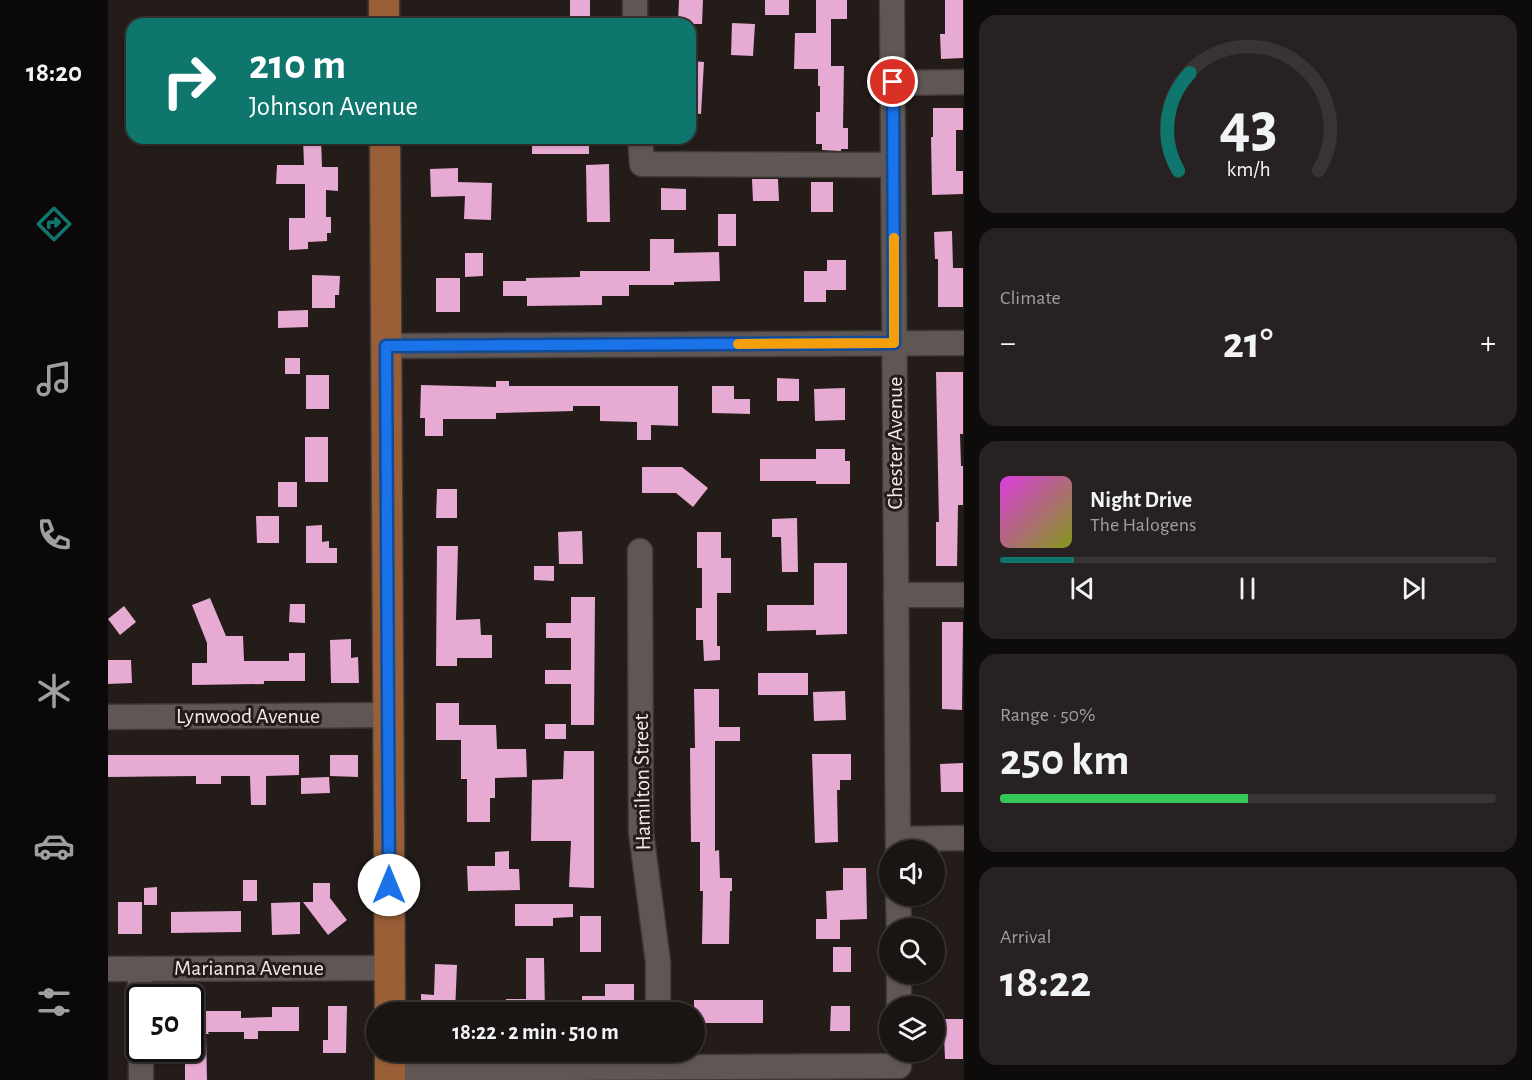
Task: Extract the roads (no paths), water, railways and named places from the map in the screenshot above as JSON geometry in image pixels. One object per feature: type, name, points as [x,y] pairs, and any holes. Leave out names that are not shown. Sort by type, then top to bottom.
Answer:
[{"type":"main road","points":[[384,0],[384,18]]},
{"type":"main road","points":[[385,144],[390,1002]]},
{"type":"street","points":[[635,0],[635,18]]},
{"type":"street","name":"Chester Avenue","points":[[892,0],[898,840]]},
{"type":"street","points":[[893,82],[963,82]]},
{"type":"street","points":[[640,144],[642,164],[893,165]]},
{"type":"street","points":[[386,346],[963,343]]},
{"type":"street","name":"Hamilton Street","points":[[640,551],[641,832],[658,962],[657,1002]]},
{"type":"street","points":[[896,595],[963,595]]},
{"type":"street","name":"Lynwood Avenue","points":[[108,717],[388,715]]},
{"type":"street","points":[[944,840],[963,838]]},
{"type":"street","name":"Marianna Avenue","points":[[108,969],[390,968]]},
{"type":"street","points":[[140,969],[140,984]]},
{"type":"street","points":[[141,1062],[141,1080]]},
{"type":"street","points":[[390,1067],[657,1066],[781,1073],[900,1066]]}]
